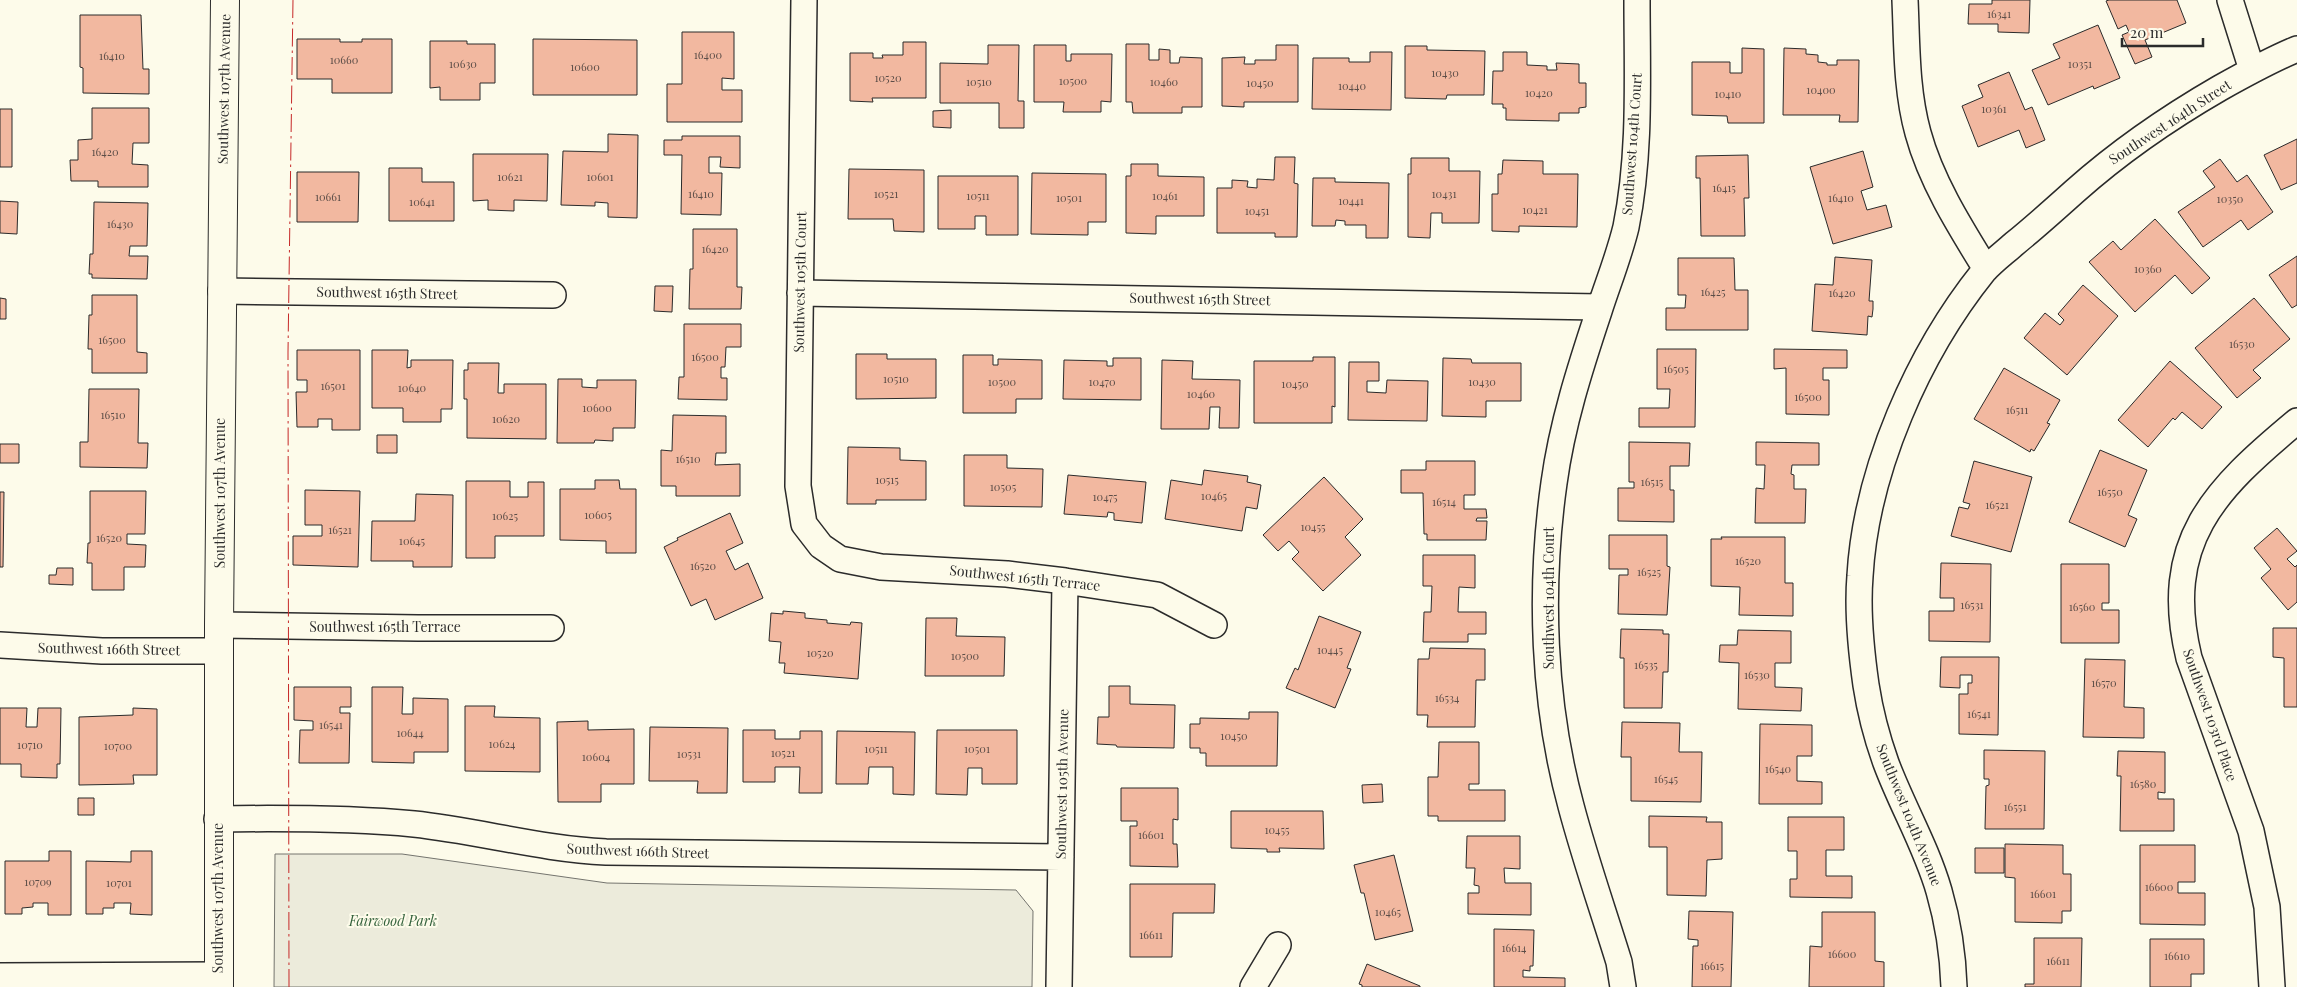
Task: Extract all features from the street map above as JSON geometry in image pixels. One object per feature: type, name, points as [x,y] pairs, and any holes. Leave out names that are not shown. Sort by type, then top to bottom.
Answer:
[{"type":"street","name":"Southwest 107th Avenue","points":[[219,981],[217,819],[218,638],[225,0]]},
{"type":"street","name":"Southwest 105th Court","points":[[804,0],[798,486],[799,506],[804,524],[830,553]]},
{"type":"street","name":"Southwest 104th Court","points":[[1623,987],[1619,962],[1570,805],[1550,692],[1546,621],[1548,529],[1559,449],[1570,400],[1619,254],[1630,198],[1636,126],[1637,0]]},
{"type":"street","points":[[1906,0],[1909,85],[1918,134],[1938,182],[1960,227],[1986,269]]},
{"type":"street","points":[[2230,0],[2252,70]]},
{"type":"street","name":"Southwest 164th Street","points":[[1986,269],[2116,156],[2167,120],[2252,70],[2297,50]]},
{"type":"street","name":"Southwest 104th Avenue","points":[[1954,987],[1948,929],[1939,891],[1928,860],[1885,762],[1872,714],[1862,654],[1860,576],[1875,484],[1901,414],[1928,357],[1957,309],[1986,269]]},
{"type":"street","name":"Southwest 165th Street","points":[[221,291],[554,295]]},
{"type":"street","name":"Southwest 165th Street","points":[[800,293],[1600,307]]},
{"type":"street","name":"Southwest 103rd Place","points":[[2272,987],[2267,907],[2251,831],[2189,658],[2183,630],[2182,585],[2185,560],[2193,535],[2213,501],[2274,440],[2297,420]]},
{"type":"street","name":"Southwest 165th Terrace","points":[[830,553],[840,559],[866,565],[1007,574],[1066,580],[1157,595],[1214,625]]},
{"type":"street","name":"Southwest 105th Avenue","points":[[1060,987],[1066,580]]},
{"type":"street","name":"Southwest 165th Terrace","points":[[218,638],[418,628],[551,628]]},
{"type":"street","name":"Southwest 166th Street","points":[[0,645],[102,651],[218,638]]},
{"type":"street","name":"Southwest 166th Street","points":[[217,819],[275,818],[415,824],[557,848],[597,852],[1061,857]]},
{"type":"street","points":[[1253,987],[1278,945]]},
{"type":"street","points":[[0,976],[219,981]]},
{"type":"green space","name":"Fairwood Park","points":[[275,854],[402,854],[607,883],[1016,890],[1033,911],[1032,987],[274,987]]},
{"type":"building","points":[[1992,0],[2030,0],[2029,33],[1998,32],[1998,24],[1968,24],[1969,4],[1992,4]]},
{"type":"building","points":[[2177,0],[2186,23],[2145,40],[2152,57],[2135,64],[2122,35],[2129,32],[2126,25],[2118,29],[2106,1]]},
{"type":"building","points":[[80,15],[141,15],[143,69],[149,69],[149,94],[83,93],[83,68],[80,67]]},
{"type":"building","points":[[2098,25],[2120,78],[2094,89],[2093,86],[2048,105],[2032,70],[2060,58],[2053,44]]},
{"type":"building","points":[[682,32],[734,32],[734,79],[722,78],[722,90],[742,90],[742,122],[667,122],[667,84],[682,84]]},
{"type":"building","points":[[297,39],[340,39],[340,42],[362,42],[362,39],[392,39],[392,93],[332,93],[332,79],[297,79]]},
{"type":"building","points":[[533,39],[637,40],[637,95],[533,95]]},
{"type":"building","points":[[430,41],[467,41],[467,44],[495,44],[495,83],[480,83],[480,100],[440,100],[440,87],[430,88]]},
{"type":"building","points":[[903,42],[926,42],[926,98],[872,98],[873,102],[850,101],[850,53],[873,53],[873,58],[883,58],[882,55],[903,55]]},
{"type":"building","points":[[1126,44],[1149,44],[1149,60],[1159,60],[1159,49],[1170,50],[1170,63],[1179,63],[1180,57],[1202,58],[1202,107],[1182,107],[1182,113],[1133,113],[1132,102],[1126,102]]},
{"type":"building","points":[[988,45],[1019,45],[1018,101],[1024,101],[1024,128],[999,128],[999,103],[940,103],[940,63],[988,64]]},
{"type":"building","points":[[1034,45],[1066,45],[1066,61],[1071,61],[1071,54],[1112,54],[1111,102],[1101,101],[1101,112],[1063,112],[1064,102],[1034,102]]},
{"type":"building","points":[[1276,45],[1298,45],[1298,102],[1244,102],[1244,107],[1222,106],[1222,58],[1245,57],[1244,64],[1255,64],[1255,60],[1276,60]]},
{"type":"building","points":[[1405,46],[1427,46],[1427,50],[1485,51],[1484,95],[1447,95],[1446,99],[1405,98]]},
{"type":"building","points":[[1742,48],[1764,49],[1764,123],[1728,123],[1727,116],[1692,115],[1692,62],[1730,62],[1730,73],[1742,73]]},
{"type":"building","points":[[1784,48],[1806,49],[1806,54],[1818,55],[1818,62],[1827,63],[1827,65],[1837,65],[1837,60],[1859,60],[1858,122],[1839,122],[1840,115],[1783,115]]},
{"type":"building","points":[[1370,52],[1392,52],[1391,110],[1312,109],[1313,58],[1349,58],[1349,62],[1370,62]]},
{"type":"building","points":[[1503,52],[1527,52],[1527,65],[1547,66],[1547,70],[1557,70],[1556,63],[1579,64],[1579,83],[1586,83],[1586,107],[1579,108],[1579,113],[1559,113],[1559,121],[1506,120],[1506,108],[1503,108],[1503,104],[1492,104],[1493,71],[1503,71]]},
{"type":"building","points":[[2009,72],[2025,110],[2032,107],[2045,140],[2026,148],[2019,130],[1978,147],[1962,106],[1983,97],[1978,85]]},
{"type":"building","points":[[92,108],[149,108],[149,143],[133,143],[132,164],[148,165],[148,187],[98,187],[98,181],[71,181],[70,160],[78,160],[78,140],[92,139]]},
{"type":"building","points":[[0,109],[12,109],[12,167],[0,167]]},
{"type":"building","points":[[951,110],[951,128],[933,127],[933,111]]},
{"type":"building","points":[[608,134],[638,135],[637,218],[608,217],[608,203],[595,202],[595,206],[561,205],[563,151],[608,152]]},
{"type":"building","points":[[682,136],[740,136],[740,168],[720,167],[721,157],[709,157],[709,173],[722,173],[721,215],[681,214],[682,155],[664,155],[664,140],[682,140]]},
{"type":"building","points":[[2297,139],[2297,183],[2281,190],[2264,155]]},
{"type":"building","points":[[1863,151],[1873,187],[1861,191],[1867,210],[1886,205],[1892,227],[1833,244],[1810,167]]},
{"type":"building","points":[[473,154],[548,154],[547,201],[514,200],[514,211],[488,210],[488,200],[473,201]]},
{"type":"building","points":[[1748,155],[1749,198],[1744,198],[1745,236],[1701,236],[1700,178],[1696,178],[1696,156]]},
{"type":"building","points":[[1275,157],[1295,157],[1294,183],[1298,184],[1297,237],[1275,237],[1275,233],[1217,233],[1217,188],[1232,188],[1232,180],[1248,181],[1247,187],[1257,188],[1257,179],[1274,180]]},
{"type":"building","points":[[1411,158],[1449,158],[1449,171],[1480,171],[1479,223],[1442,223],[1442,213],[1431,213],[1430,238],[1408,237],[1408,174],[1411,174]]},
{"type":"building","points":[[2220,159],[2237,182],[2247,175],[2273,212],[2248,230],[2241,220],[2203,247],[2178,212],[2215,187],[2203,171]]},
{"type":"building","points":[[1503,160],[1543,161],[1543,174],[1578,174],[1577,227],[1519,226],[1519,232],[1492,231],[1492,194],[1498,194],[1498,174],[1502,174]]},
{"type":"building","points":[[1131,164],[1158,164],[1158,176],[1204,177],[1204,216],[1156,216],[1156,234],[1126,233],[1126,176],[1131,176]]},
{"type":"building","points":[[389,168],[422,168],[422,182],[454,182],[454,221],[389,221]]},
{"type":"building","points":[[849,169],[924,170],[924,232],[894,231],[893,219],[848,219]]},
{"type":"building","points":[[297,172],[359,172],[358,222],[297,222]]},
{"type":"building","points":[[1032,173],[1106,174],[1106,222],[1088,222],[1088,235],[1031,234]]},
{"type":"building","points":[[938,176],[1018,176],[1018,235],[986,235],[986,216],[975,216],[975,229],[938,229]]},
{"type":"building","points":[[1313,178],[1335,178],[1335,182],[1389,183],[1388,238],[1366,238],[1366,225],[1345,225],[1345,221],[1336,220],[1335,226],[1312,226]]},
{"type":"building","points":[[0,201],[18,202],[17,234],[0,233]]},
{"type":"building","points":[[94,202],[148,203],[147,246],[130,246],[129,256],[148,256],[147,279],[92,278],[92,274],[89,274],[90,254],[93,254]]},
{"type":"building","points":[[2155,219],[2210,278],[2192,294],[2175,275],[2135,312],[2089,262],[2113,241],[2121,250]]},
{"type":"building","points":[[693,229],[737,229],[737,287],[742,287],[741,309],[689,309],[690,269],[693,269]]},
{"type":"building","points":[[2297,256],[2297,305],[2292,308],[2269,275]]},
{"type":"building","points":[[1835,257],[1872,260],[1869,301],[1873,301],[1873,309],[1872,317],[1868,316],[1867,335],[1812,331],[1815,284],[1833,285]]},
{"type":"building","points":[[1678,258],[1734,258],[1735,290],[1748,290],[1748,330],[1666,330],[1666,308],[1685,308],[1686,295],[1678,295]]},
{"type":"building","points":[[2083,285],[2118,316],[2067,375],[2024,338],[2045,313],[2060,325],[2064,320],[2058,314]]},
{"type":"building","points":[[655,286],[673,286],[672,312],[654,311]]},
{"type":"building","points":[[92,295],[137,295],[137,352],[147,353],[147,373],[92,373],[92,349],[88,349],[89,315],[92,315]]},
{"type":"building","points":[[0,298],[6,299],[6,319],[0,319]]},
{"type":"building","points":[[2254,298],[2290,339],[2253,370],[2261,378],[2237,398],[2195,348]]},
{"type":"building","points":[[684,324],[741,324],[741,347],[726,347],[725,367],[721,367],[721,378],[727,378],[727,400],[678,399],[679,377],[684,377]]},
{"type":"building","points":[[1657,349],[1696,349],[1695,427],[1639,427],[1639,408],[1669,408],[1670,389],[1657,389]]},
{"type":"building","points":[[1774,349],[1847,350],[1847,368],[1823,368],[1823,380],[1829,380],[1829,415],[1786,414],[1786,368],[1774,369]]},
{"type":"building","points":[[297,350],[360,350],[360,430],[332,430],[332,419],[318,419],[318,427],[297,427],[296,392],[307,392],[307,380],[297,380]]},
{"type":"building","points":[[372,350],[408,350],[407,368],[411,367],[411,360],[453,360],[452,409],[441,409],[441,422],[403,422],[403,408],[372,408]]},
{"type":"building","points":[[856,354],[887,354],[887,359],[936,359],[936,398],[856,399]]},
{"type":"building","points":[[963,355],[993,355],[993,365],[998,365],[998,359],[1042,360],[1042,399],[1016,399],[1016,413],[963,413]]},
{"type":"building","points":[[1313,357],[1335,357],[1335,407],[1332,406],[1332,423],[1254,423],[1254,361],[1313,361]]},
{"type":"building","points":[[1113,358],[1141,358],[1141,400],[1063,399],[1064,360],[1107,361],[1107,366],[1113,366]]},
{"type":"building","points":[[1443,358],[1471,359],[1472,363],[1521,363],[1521,401],[1486,401],[1486,417],[1442,416]]},
{"type":"building","points":[[1162,360],[1193,361],[1192,379],[1240,380],[1239,428],[1219,428],[1220,407],[1210,407],[1209,429],[1161,429]]},
{"type":"building","points":[[2170,361],[2222,407],[2202,429],[2182,412],[2175,420],[2173,418],[2148,447],[2118,420]]},
{"type":"building","points":[[1349,362],[1379,362],[1379,381],[1367,381],[1367,392],[1386,393],[1387,380],[1428,381],[1427,421],[1348,420]]},
{"type":"building","points":[[468,363],[499,363],[498,393],[504,393],[504,384],[546,384],[546,439],[467,438],[467,399],[464,399],[464,370],[468,370]]},
{"type":"building","points":[[2004,368],[2060,400],[2047,423],[2050,424],[2034,451],[2031,449],[2030,452],[1974,419]]},
{"type":"building","points":[[558,379],[582,379],[582,387],[597,388],[597,380],[636,380],[635,428],[613,428],[613,441],[595,440],[594,443],[557,443]]},
{"type":"building","points":[[89,389],[139,389],[138,443],[148,443],[147,468],[80,467],[80,442],[88,442]]},
{"type":"building","points":[[673,415],[726,416],[726,453],[716,453],[715,465],[740,464],[740,496],[676,496],[676,486],[661,486],[661,450],[672,451]]},
{"type":"building","points":[[377,435],[397,435],[397,453],[377,453]]},
{"type":"building","points":[[1629,442],[1690,443],[1689,466],[1670,466],[1670,490],[1674,490],[1674,522],[1618,521],[1618,488],[1634,488],[1634,482],[1629,482]]},
{"type":"building","points":[[1756,442],[1819,443],[1819,465],[1792,465],[1791,474],[1794,475],[1794,489],[1806,489],[1805,523],[1755,523],[1756,488],[1764,489],[1765,465],[1756,465]]},
{"type":"building","points":[[0,444],[19,444],[19,463],[0,463]]},
{"type":"building","points":[[848,447],[900,448],[900,460],[926,461],[926,500],[876,500],[876,504],[847,504]]},
{"type":"building","points":[[2100,450],[2147,470],[2128,515],[2137,519],[2125,547],[2069,522]]},
{"type":"building","points":[[964,455],[1007,455],[1007,468],[1043,469],[1042,507],[964,506]]},
{"type":"building","points":[[1426,461],[1475,461],[1475,495],[1464,495],[1464,509],[1486,509],[1487,518],[1477,518],[1476,521],[1487,521],[1486,540],[1427,540],[1427,534],[1424,534],[1423,493],[1401,493],[1401,470],[1426,470]]},
{"type":"building","points":[[1974,461],[2032,477],[2011,552],[1951,536],[1959,507],[1968,509],[1970,504],[1963,502]]},
{"type":"building","points":[[1204,470],[1248,476],[1247,482],[1261,485],[1257,509],[1246,507],[1242,531],[1165,519],[1171,480],[1202,485]]},
{"type":"building","points":[[1068,475],[1146,482],[1142,523],[1114,520],[1114,513],[1108,512],[1107,517],[1064,514]]},
{"type":"building","points":[[1324,477],[1363,519],[1345,537],[1361,555],[1323,591],[1292,559],[1299,552],[1289,541],[1278,551],[1263,535]]},
{"type":"building","points":[[595,480],[619,480],[620,489],[636,489],[636,553],[606,553],[606,541],[560,540],[560,489],[595,489]]},
{"type":"building","points":[[466,481],[510,481],[510,497],[528,497],[528,482],[544,482],[544,536],[495,536],[495,558],[466,558]]},
{"type":"building","points":[[305,490],[360,491],[358,567],[293,565],[293,536],[322,536],[322,525],[305,525]]},
{"type":"building","points":[[90,491],[146,491],[145,534],[127,534],[127,544],[146,545],[145,567],[124,567],[124,590],[92,590],[92,563],[87,563],[88,543],[90,543]]},
{"type":"building","points":[[0,492],[4,492],[3,567],[0,567]]},
{"type":"building","points":[[416,494],[453,495],[452,567],[413,567],[413,561],[371,561],[372,521],[415,521]]},
{"type":"building","points":[[730,513],[743,543],[726,551],[735,570],[748,563],[763,598],[715,620],[706,599],[691,606],[664,547],[678,540],[677,538]]},
{"type":"building","points":[[2277,528],[2297,551],[2287,559],[2295,567],[2297,565],[2297,602],[2288,610],[2261,578],[2271,569],[2254,548]]},
{"type":"building","points":[[1609,535],[1667,535],[1667,566],[1670,567],[1667,615],[1618,614],[1619,575],[1628,575],[1628,569],[1609,569]]},
{"type":"building","points":[[1721,537],[1785,537],[1785,583],[1793,583],[1793,616],[1739,615],[1740,587],[1711,586],[1711,539],[1722,539]]},
{"type":"building","points":[[1423,555],[1475,555],[1475,588],[1459,587],[1458,612],[1486,612],[1486,634],[1468,634],[1468,642],[1423,642],[1424,612],[1431,612],[1432,586],[1423,586]]},
{"type":"building","points":[[1941,563],[1991,564],[1990,642],[1929,641],[1929,611],[1954,611],[1954,598],[1940,598]]},
{"type":"building","points":[[2061,564],[2109,564],[2109,603],[2102,603],[2102,610],[2119,610],[2119,643],[2061,643]]},
{"type":"building","points":[[57,568],[73,568],[73,585],[49,584],[49,575],[56,575]]},
{"type":"building","points":[[783,611],[805,613],[805,618],[827,620],[827,623],[850,625],[851,622],[862,623],[858,679],[784,673],[785,663],[779,663],[781,642],[769,641],[771,613],[783,614]]},
{"type":"building","points":[[1319,616],[1361,632],[1347,668],[1351,669],[1335,708],[1286,688],[1295,668],[1298,670]]},
{"type":"building","points":[[926,618],[957,618],[956,636],[1005,637],[1004,676],[925,676]]},
{"type":"building","points":[[2273,628],[2297,628],[2297,707],[2284,707],[2284,658],[2273,657]]},
{"type":"building","points":[[1621,629],[1663,630],[1663,634],[1669,634],[1668,672],[1663,672],[1662,708],[1624,708],[1624,658],[1620,658]]},
{"type":"building","points":[[1738,630],[1791,631],[1791,663],[1775,663],[1775,687],[1802,688],[1801,711],[1738,709],[1739,663],[1719,662],[1720,645],[1737,645]]},
{"type":"building","points":[[1430,648],[1485,649],[1485,680],[1476,680],[1475,727],[1427,727],[1428,715],[1417,715],[1418,659],[1429,659]]},
{"type":"building","points":[[1941,657],[1999,657],[1998,735],[1959,734],[1959,694],[1968,694],[1968,683],[1972,683],[1972,675],[1960,675],[1960,688],[1940,687]]},
{"type":"building","points":[[2085,659],[2125,660],[2124,707],[2144,708],[2144,738],[2083,737]]},
{"type":"building","points":[[1109,686],[1130,686],[1130,704],[1175,705],[1174,748],[1117,747],[1116,745],[1097,744],[1098,717],[1109,717]]},
{"type":"building","points":[[294,687],[351,687],[351,707],[340,707],[340,713],[350,713],[349,763],[299,763],[300,730],[313,730],[313,721],[294,720]]},
{"type":"building","points":[[372,687],[403,687],[402,714],[413,714],[413,698],[448,699],[448,752],[414,752],[414,763],[372,762]]},
{"type":"building","points":[[465,706],[495,706],[494,717],[540,718],[540,772],[465,771]]},
{"type":"building","points":[[0,708],[27,708],[26,727],[37,727],[38,708],[61,708],[60,764],[57,764],[57,778],[21,777],[21,764],[0,764]]},
{"type":"building","points":[[133,708],[157,709],[157,775],[133,775],[134,784],[79,785],[79,717],[133,715]]},
{"type":"building","points":[[1249,712],[1278,712],[1277,766],[1206,766],[1206,753],[1200,753],[1200,748],[1190,748],[1190,724],[1200,724],[1200,718],[1249,719]]},
{"type":"building","points":[[588,721],[588,730],[634,729],[634,784],[601,784],[601,802],[558,802],[557,722]]},
{"type":"building","points":[[1622,722],[1680,723],[1679,752],[1702,752],[1701,802],[1631,801],[1631,757],[1621,757]]},
{"type":"building","points":[[1760,724],[1812,725],[1812,756],[1797,756],[1797,781],[1822,782],[1822,804],[1759,804]]},
{"type":"building","points":[[650,727],[728,728],[727,793],[697,793],[698,781],[649,781]]},
{"type":"building","points":[[743,730],[775,730],[775,739],[800,739],[800,731],[822,731],[822,793],[799,793],[800,767],[775,767],[775,782],[743,782]]},
{"type":"building","points":[[937,730],[1017,730],[1017,784],[982,784],[982,768],[968,768],[967,795],[936,794]]},
{"type":"building","points":[[837,731],[915,732],[914,795],[893,794],[893,767],[869,767],[868,784],[836,784]]},
{"type":"building","points":[[1439,742],[1479,742],[1479,784],[1469,784],[1469,790],[1505,790],[1505,821],[1438,821],[1438,816],[1428,816],[1428,777],[1438,777]]},
{"type":"building","points":[[1984,750],[2045,751],[2044,829],[1985,829],[1986,786],[1989,785],[1989,779],[1984,779]]},
{"type":"building","points":[[2118,751],[2165,752],[2165,793],[2158,792],[2158,799],[2174,799],[2174,831],[2120,831],[2121,776],[2117,776]]},
{"type":"building","points":[[1382,784],[1383,802],[1363,803],[1362,785]]},
{"type":"building","points":[[1121,788],[1178,788],[1178,820],[1173,819],[1173,844],[1177,844],[1178,867],[1130,866],[1130,826],[1137,826],[1137,821],[1121,821]]},
{"type":"building","points":[[78,798],[94,798],[94,815],[78,815]]},
{"type":"building","points":[[1231,811],[1323,811],[1324,849],[1279,848],[1280,852],[1267,852],[1267,849],[1231,848]]},
{"type":"building","points":[[1649,816],[1707,817],[1706,822],[1722,822],[1722,859],[1707,860],[1706,896],[1667,895],[1667,847],[1649,847]]},
{"type":"building","points":[[1788,817],[1844,817],[1844,850],[1826,850],[1826,876],[1852,876],[1852,898],[1790,897],[1790,879],[1797,879],[1797,851],[1788,851]]},
{"type":"building","points":[[1467,836],[1520,836],[1520,869],[1504,868],[1505,883],[1531,883],[1531,915],[1468,914],[1468,893],[1479,893],[1479,886],[1474,885],[1475,868],[1466,868]]},
{"type":"building","points":[[2005,844],[2063,845],[2063,874],[2071,874],[2071,911],[2062,911],[2062,923],[2015,922],[2015,878],[2005,877]]},
{"type":"building","points":[[2140,845],[2195,845],[2195,882],[2178,882],[2178,893],[2205,893],[2205,925],[2140,924]]},
{"type":"building","points":[[1975,848],[2004,848],[2004,873],[1975,873]]},
{"type":"building","points":[[49,851],[71,851],[71,915],[48,915],[48,903],[33,903],[33,907],[22,908],[22,914],[5,914],[5,861],[49,861]]},
{"type":"building","points":[[131,851],[152,851],[152,915],[130,914],[131,903],[114,903],[114,908],[103,908],[103,914],[86,914],[86,861],[131,862]]},
{"type":"building","points":[[1394,855],[1413,931],[1375,940],[1364,893],[1361,893],[1354,865]]},
{"type":"building","points":[[1130,884],[1215,884],[1214,913],[1173,913],[1172,957],[1130,957]]},
{"type":"building","points":[[1689,911],[1733,912],[1731,987],[1692,987],[1693,946],[1698,946],[1698,940],[1688,939]]},
{"type":"building","points":[[1822,912],[1875,912],[1875,961],[1884,962],[1884,987],[1809,987],[1810,946],[1822,947]]},
{"type":"building","points":[[1494,929],[1534,930],[1533,966],[1530,966],[1530,971],[1523,970],[1523,977],[1565,978],[1565,987],[1494,987]]},
{"type":"building","points":[[2034,938],[2082,938],[2081,987],[2025,987],[2025,984],[2034,984]]},
{"type":"building","points":[[2150,939],[2204,939],[2204,974],[2191,974],[2191,987],[2150,987]]},
{"type":"building","points":[[1367,964],[1420,987],[1362,987],[1359,984]]},
{"type":"power","points":[[289,987],[288,352],[293,0]]}]
